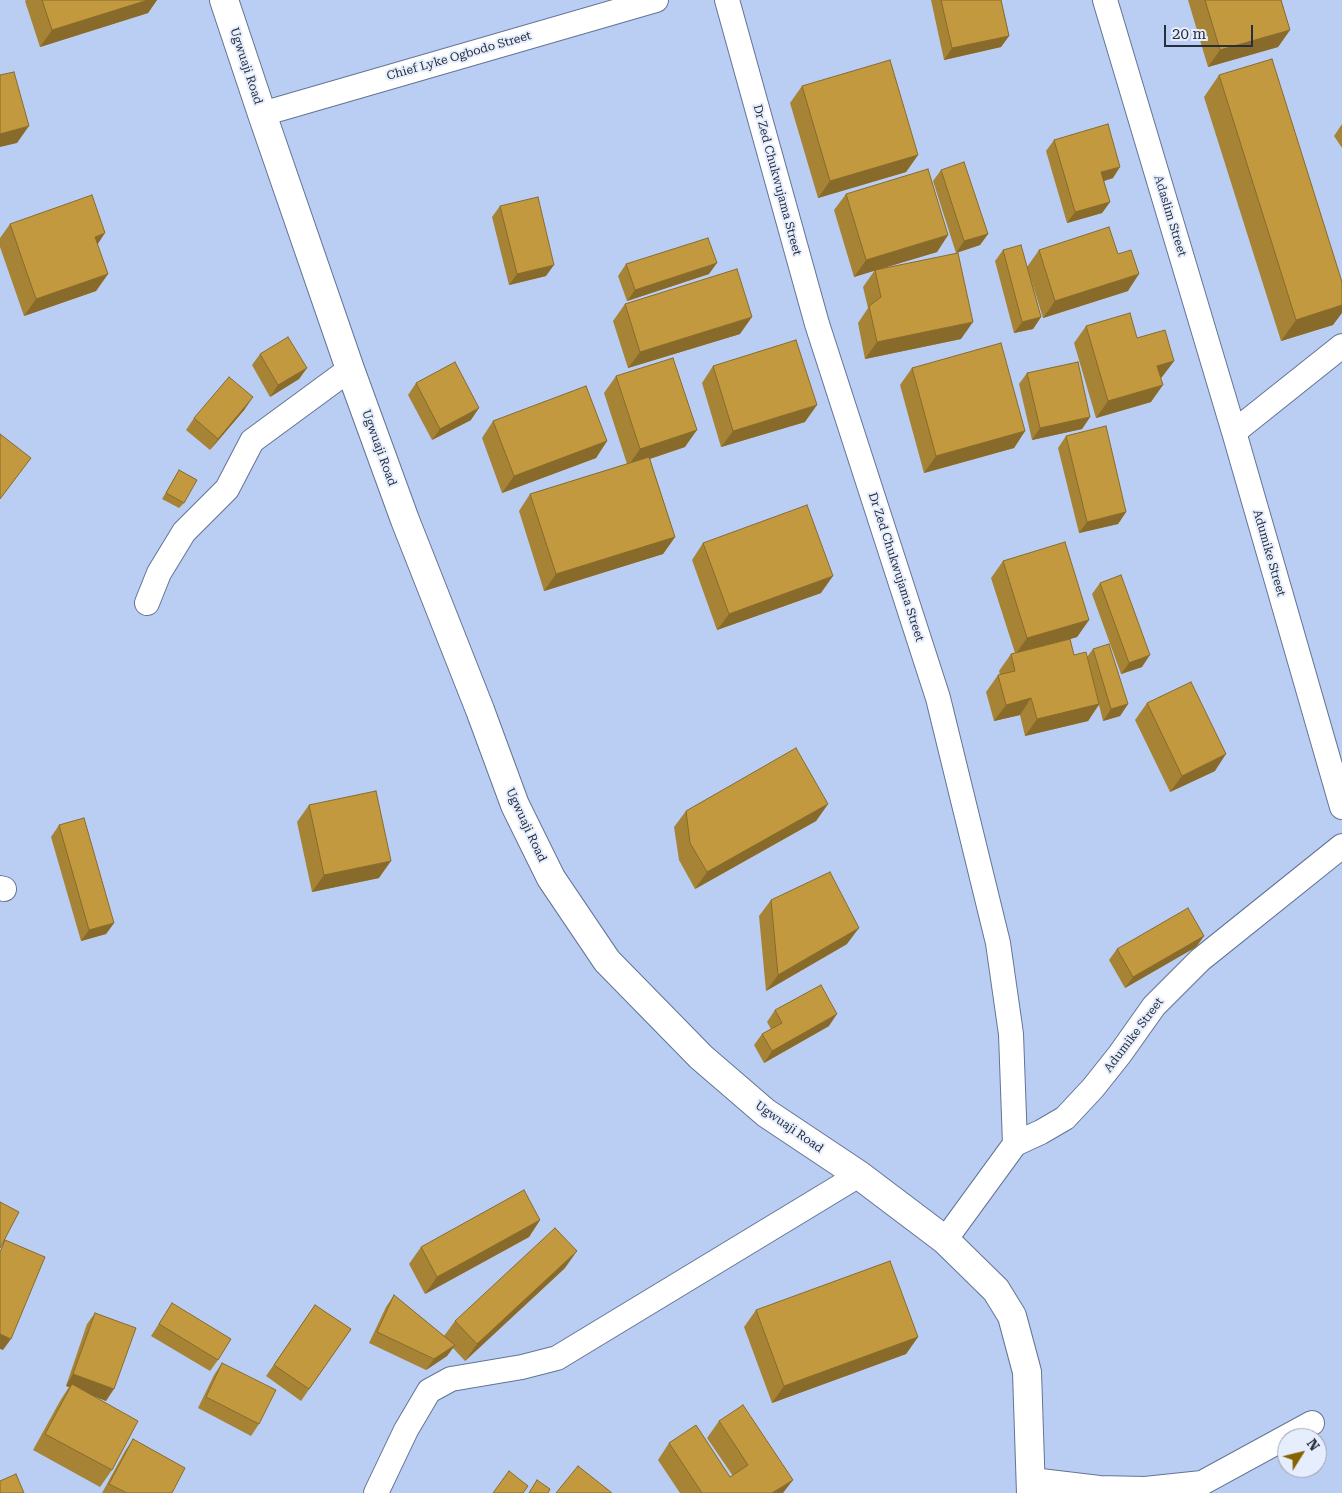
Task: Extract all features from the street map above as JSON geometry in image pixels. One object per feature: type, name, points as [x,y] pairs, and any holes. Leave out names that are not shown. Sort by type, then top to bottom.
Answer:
[{"type":"main road","name":"Ugwuaji Road","points":[[224,0],[350,369],[405,520],[480,710],[515,805],[551,878],[607,961],[701,1057],[766,1113],[859,1175],[945,1240],[996,1290],[1012,1316],[1027,1372],[1032,1487]]},
{"type":"street","name":"Chief Lyke Ogbodo Street","points":[[262,114],[656,0]]},
{"type":"street","name":"Dr Zed Chukwujama Street","points":[[727,0],[817,324],[938,698],[998,943],[1011,1034],[1015,1144]]},
{"type":"street","name":"Adaslim Street","points":[[1105,0],[1234,432]]},
{"type":"street","points":[[1234,432],[1342,346]]},
{"type":"street","points":[[147,603],[159,573],[184,532],[227,489],[252,441],[350,369]]},
{"type":"street","name":"Adumike Street","points":[[1234,432],[1342,808]]},
{"type":"street","name":"Adumike Street","points":[[945,1240],[1015,1144],[1065,1118],[1093,1088],[1154,1006],[1200,960],[1342,846]]},
{"type":"street","points":[[376,1493],[406,1430],[429,1391],[451,1379],[522,1367],[557,1358],[859,1175]]},
{"type":"street","points":[[1032,1487],[1202,1488],[1312,1423]]},
{"type":"building","points":[[42,0],[148,0],[52,30]]},
{"type":"building","points":[[941,0],[1001,0],[1009,36],[952,48]]},
{"type":"building","points":[[1205,0],[1281,0],[1290,30],[1220,50]]},
{"type":"building","points":[[1272,59],[1342,282],[1342,305],[1296,320],[1219,75]]},
{"type":"building","points":[[890,60],[918,155],[830,181],[802,86]]},
{"type":"building","points":[[14,72],[29,126],[0,134],[0,75]]},
{"type":"building","points":[[1108,124],[1120,167],[1101,172],[1110,202],[1075,212],[1054,140]]},
{"type":"building","points":[[964,162],[988,234],[964,241],[941,170]]},
{"type":"building","points":[[928,169],[948,235],[866,260],[846,194]]},
{"type":"building","points":[[92,195],[105,233],[95,237],[108,274],[36,299],[10,224]]},
{"type":"building","points":[[538,197],[554,265],[517,274],[500,206]]},
{"type":"building","points":[[1109,227],[1118,254],[1131,250],[1139,274],[1055,301],[1039,250]]},
{"type":"building","points":[[708,238],[717,263],[635,290],[626,264]]},
{"type":"building","points":[[1021,245],[1041,317],[1022,322],[1003,250]]},
{"type":"building","points":[[958,253],[973,322],[877,342],[869,306],[881,297],[875,270]]},
{"type":"building","points":[[737,269],[752,317],[640,352],[625,304]]},
{"type":"building","points":[[1130,313],[1137,338],[1165,330],[1174,361],[1157,366],[1163,385],[1108,401],[1086,326]]},
{"type":"building","points":[[288,337],[307,368],[278,385],[260,354]]},
{"type":"building","points":[[796,340],[817,405],[733,431],[713,366]]},
{"type":"building","points":[[1001,343],[1025,431],[936,456],[912,368]]},
{"type":"building","points":[[673,358],[697,430],[640,449],[616,376]]},
{"type":"building","points":[[455,362],[479,408],[440,429],[416,383]]},
{"type":"building","points":[[1078,362],[1090,417],[1040,428],[1027,373]]},
{"type":"building","points":[[229,377],[253,397],[218,439],[194,418]]},
{"type":"building","points":[[586,386],[607,441],[514,476],[493,421]]},
{"type":"building","points":[[1106,426],[1126,512],[1087,522],[1066,436]]},
{"type":"building","points":[[0,434],[31,458],[0,499]]},
{"type":"building","points":[[649,457],[675,537],[556,574],[530,494]]},
{"type":"building","points":[[179,470],[197,480],[184,503],[166,493]]},
{"type":"building","points":[[807,505],[833,576],[729,614],[703,543]]},
{"type":"building","points":[[1065,542],[1089,620],[1027,638],[1003,561]]},
{"type":"building","points":[[1121,575],[1150,655],[1129,663],[1100,583]]},
{"type":"building","points":[[1070,639],[1074,655],[1086,652],[1099,704],[1037,719],[1031,698],[1006,705],[998,675],[1015,671],[1011,654]]},
{"type":"building","points":[[1109,644],[1128,704],[1111,709],[1093,649]]},
{"type":"building","points":[[1191,682],[1226,754],[1182,776],[1147,703]]},
{"type":"building","points":[[796,748],[828,804],[707,872],[690,843],[686,811]]},
{"type":"building","points":[[376,791],[391,861],[324,875],[309,805]]},
{"type":"building","points":[[84,818],[114,923],[89,930],[59,825]]},
{"type":"building","points":[[830,872],[859,928],[778,975],[771,900]]},
{"type":"building","points":[[1188,908],[1204,936],[1133,977],[1117,949]]},
{"type":"building","points":[[821,985],[837,1014],[772,1051],[762,1034],[782,1023],[775,1010]]},
{"type":"building","points":[[524,1190],[540,1220],[437,1277],[421,1247]]},
{"type":"building","points":[[0,1202],[19,1212],[0,1248]]},
{"type":"building","points":[[555,1228],[577,1251],[477,1344],[455,1321]]},
{"type":"building","points":[[5,1240],[45,1257],[11,1339],[0,1334],[0,1252]]},
{"type":"building","points":[[890,1261],[918,1337],[784,1386],[756,1310]]},
{"type":"building","points":[[394,1295],[455,1345],[434,1359],[377,1332]]},
{"type":"building","points":[[172,1303],[231,1339],[218,1360],[159,1324]]},
{"type":"building","points":[[315,1305],[351,1329],[309,1389],[274,1365]]},
{"type":"building","points":[[95,1313],[136,1328],[114,1389],[73,1374]]},
{"type":"building","points":[[222,1363],[276,1390],[259,1424],[206,1397]]},
{"type":"building","points":[[72,1384],[138,1421],[112,1470],[45,1434]]},
{"type":"building","points":[[743,1405],[793,1480],[772,1493],[702,1493],[669,1443],[696,1425],[730,1477],[748,1465],[719,1421]]},
{"type":"building","points":[[133,1439],[185,1468],[172,1493],[127,1493],[109,1484]]},
{"type":"building","points":[[578,1466],[612,1493],[556,1493]]},
{"type":"building","points":[[509,1471],[528,1486],[523,1493],[493,1493]]},
{"type":"building","points":[[16,1474],[24,1493],[0,1493],[0,1481]]},
{"type":"building","points":[[537,1480],[550,1489],[548,1493],[529,1493]]}]
